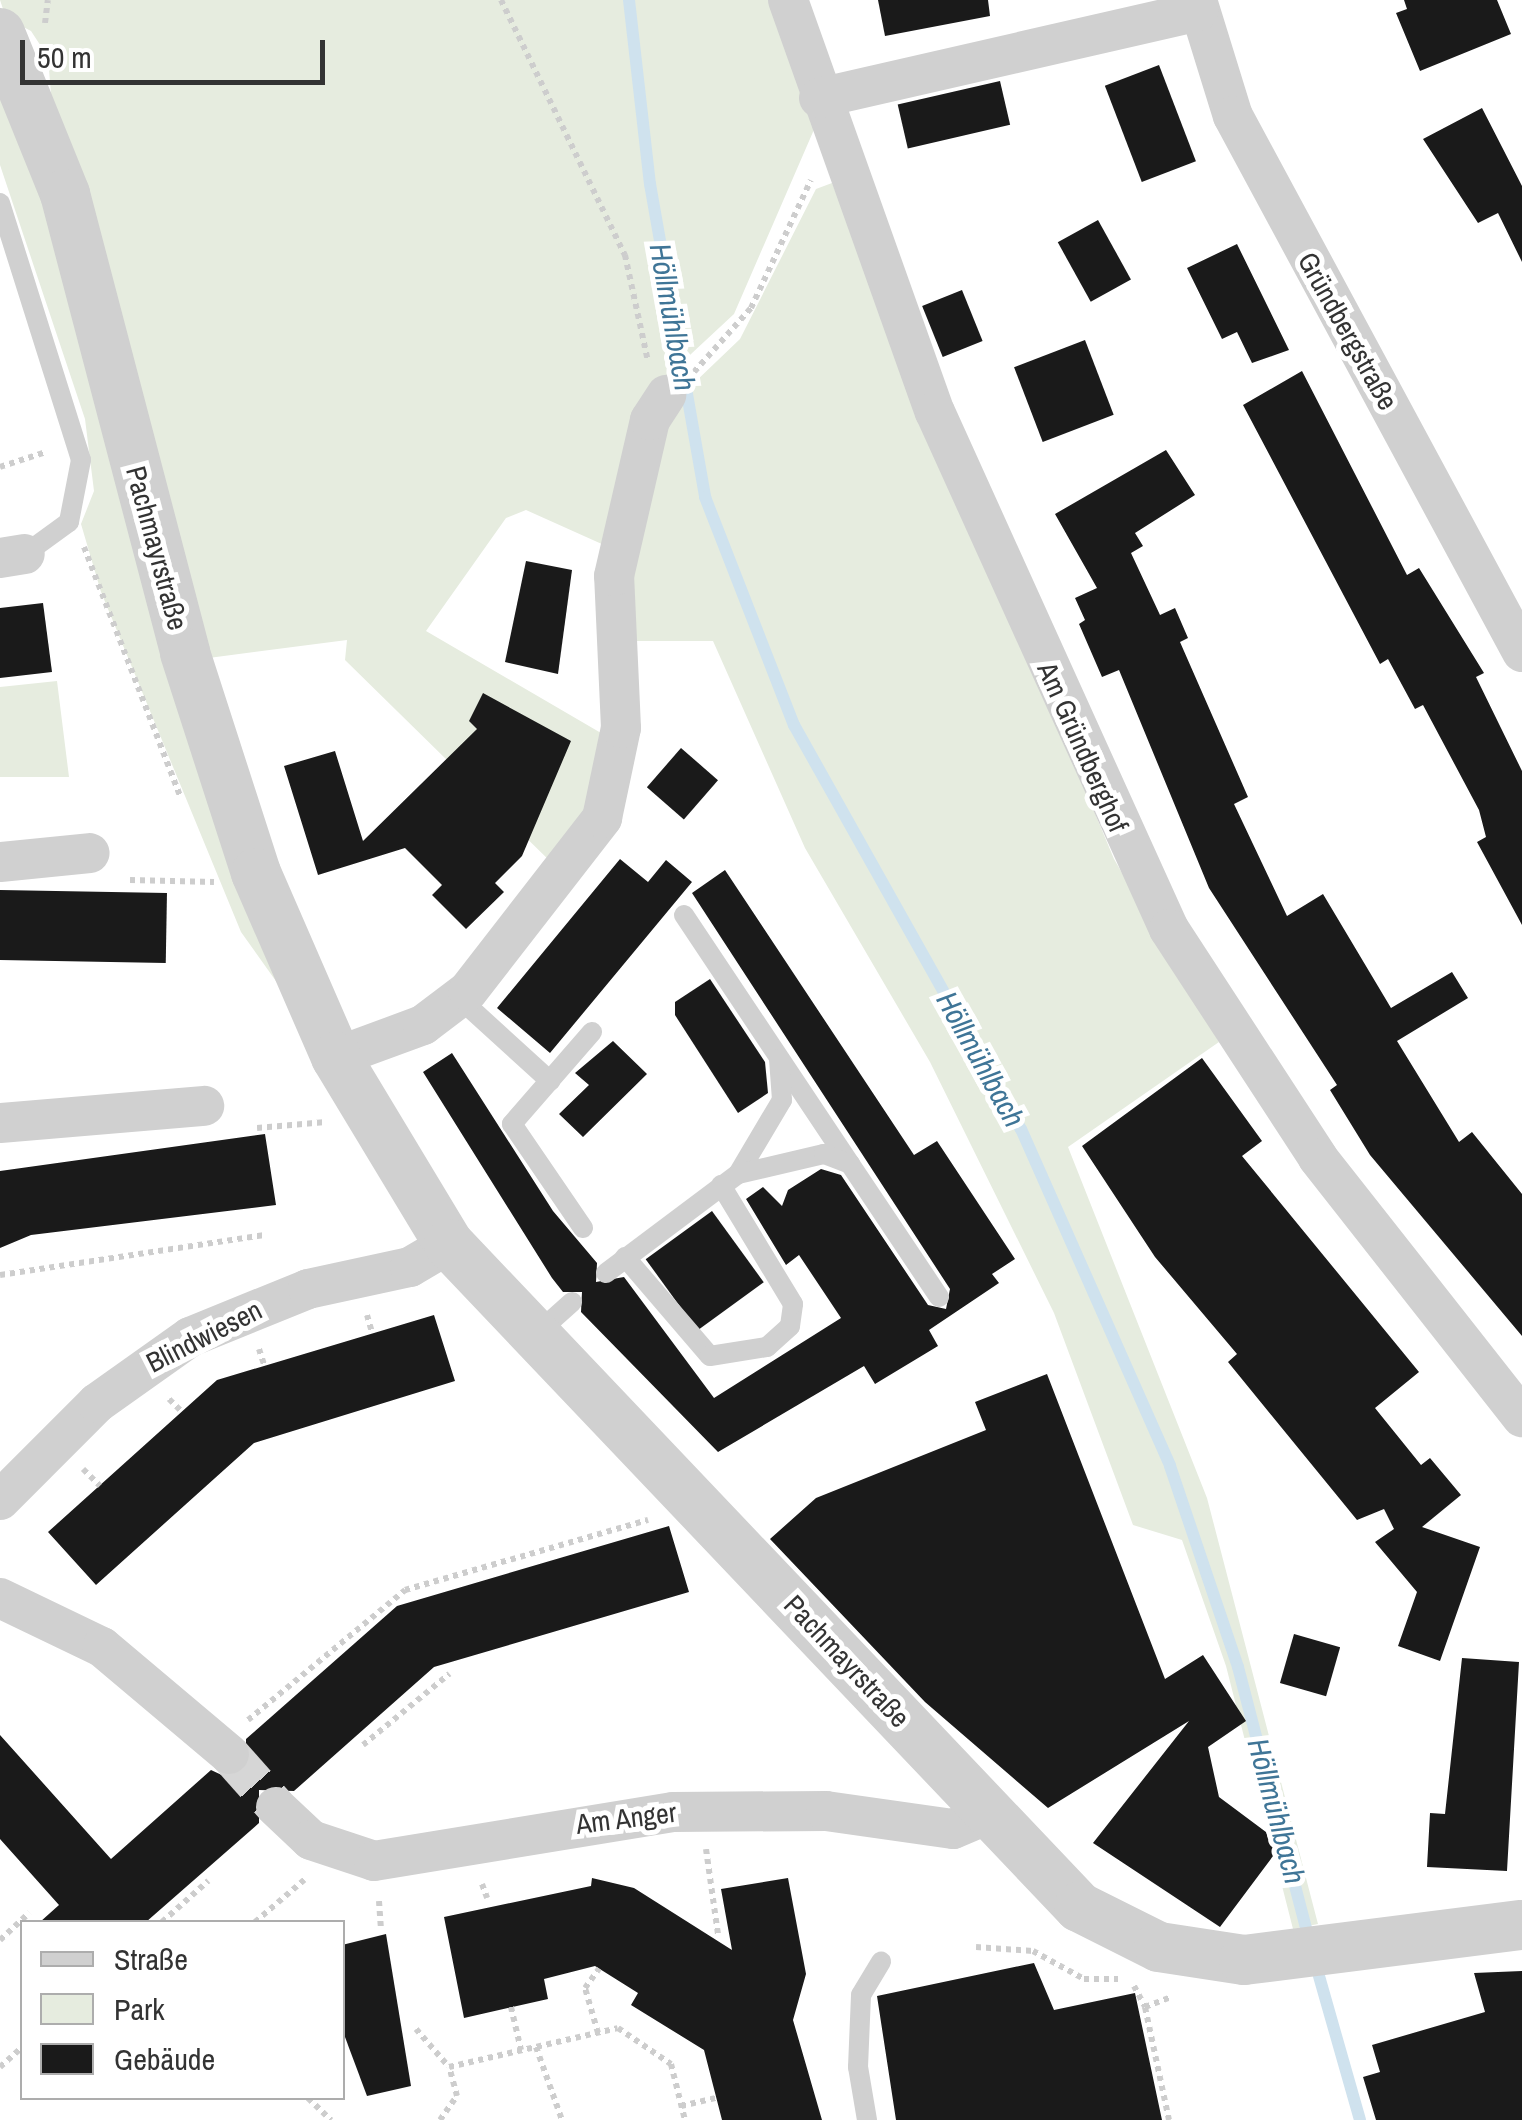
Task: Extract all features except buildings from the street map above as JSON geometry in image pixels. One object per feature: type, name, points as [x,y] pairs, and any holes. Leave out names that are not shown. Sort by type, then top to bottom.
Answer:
[{"type":"street","name":"Am Gründberghof","points":[[788,0],[839,156],[943,430],[1168,929],[1318,1158],[1522,1417]]},
{"type":"street","points":[[820,98],[1198,6]]},
{"type":"street","name":"Gründbergstraße","points":[[1198,6],[1258,164],[1522,652]]},
{"type":"street","name":"Pachmayrstraße","points":[[0,33],[65,194],[220,771],[336,1056],[449,1244],[1050,1882],[1115,1930],[1210,1957],[1317,1955],[1522,1925]]},
{"type":"street","points":[[336,1056],[424,1024],[460,998],[550,896],[608,802],[621,728],[614,576],[660,403]]},
{"type":"street","points":[[0,862],[90,854]]},
{"type":"street","points":[[0,1123],[204,1106]]},
{"type":"street","name":"Blindwiesen","points":[[0,1500],[97,1403],[190,1337],[308,1289],[410,1268],[449,1244]]},
{"type":"street","points":[[5,1611],[102,1647],[232,1743]]},
{"type":"street","name":"Am Anger","points":[[276,1807],[311,1840],[374,1861],[673,1812],[826,1811],[953,1829],[989,1814]]},
{"type":"lane","points":[[0,203],[76,442],[80,495],[69,522],[13,556]]},
{"type":"lane","points":[[684,915],[940,1297]]},
{"type":"lane","points":[[460,998],[550,1081]]},
{"type":"lane","points":[[583,1228],[512,1124],[592,1032]]},
{"type":"lane","points":[[606,1273],[730,1179],[782,1100],[778,1057]]},
{"type":"lane","points":[[730,1179],[824,1154],[850,1164]]},
{"type":"lane","points":[[625,1257],[710,1356],[738,1358],[767,1347],[790,1326],[793,1304],[730,1179]]},
{"type":"lane","points":[[533,1337],[572,1302]]},
{"type":"lane","points":[[867,2120],[858,2067],[861,1995],[881,1962]]},
{"type":"path","points":[[501,0],[630,268],[660,403]]},
{"type":"path","points":[[706,362],[751,308],[808,184],[839,156]]},
{"type":"path","points":[[0,467],[76,442]]},
{"type":"path","points":[[80,531],[186,812]]},
{"type":"path","points":[[208,864],[222,899]]},
{"type":"path","points":[[130,880],[216,882]]},
{"type":"path","points":[[257,1128],[346,1114]]},
{"type":"path","points":[[0,1274],[263,1235]]},
{"type":"path","points":[[369,1321],[372,1334]]},
{"type":"path","points":[[260,1350],[265,1367]]},
{"type":"path","points":[[168,1397],[182,1412]]},
{"type":"path","points":[[85,1471],[100,1486]]},
{"type":"path","points":[[232,1743],[405,1590],[660,1517]]},
{"type":"path","points":[[363,1745],[449,1674]]},
{"type":"path","points":[[704,1833],[718,1934]]},
{"type":"path","points":[[257,1920],[320,1866]]},
{"type":"path","points":[[164,1920],[208,1881]]},
{"type":"path","points":[[379,1893],[381,1927]]},
{"type":"path","points":[[21,1920],[29,1913]]},
{"type":"path","points":[[0,1940],[20,1921]]},
{"type":"path","points":[[976,1947],[1033,1951],[1084,1979],[1121,1979],[1145,2007],[1169,2120]]},
{"type":"path","points":[[598,2032],[585,1988],[599,1968]]},
{"type":"path","points":[[1145,2007],[1156,2002]]},
{"type":"path","points":[[511,2007],[521,2050]]},
{"type":"path","points":[[449,2067],[618,2028],[671,2064],[684,2120]]},
{"type":"path","points":[[416,2029],[449,2067],[457,2096],[440,2120]]},
{"type":"path","points":[[536,2047],[562,2120]]},
{"type":"path","points":[[0,2067],[20,2049]]},
{"type":"path","points":[[681,2106],[716,2098]]},
{"type":"path","points":[[310,2100],[330,2120]]},
{"type":"green space","points":[[0,0],[774,0],[816,125],[734,314],[662,381],[604,545],[526,510],[506,518],[426,631],[601,733],[596,799],[555,866],[345,660],[347,640],[201,659],[53,119],[48,57],[31,31],[6,18]]},
{"type":"green space","points":[[0,75],[31,144],[278,984],[241,932],[101,592],[81,524],[94,491],[85,419],[0,165]]},
{"type":"green space","points":[[832,183],[1114,859],[1219,1042],[1068,1147],[1207,1498],[1318,1924],[1293,1929],[1226,1666],[1182,1540],[1133,1525],[1054,1313],[930,1062],[805,848],[713,641],[629,641],[627,598],[671,405],[740,339],[816,189]]},
{"type":"green space","points":[[57,681],[69,777],[0,777],[0,687]]},
{"type":"waterway","name":"Höllmühlbach","points":[[629,0],[650,184],[705,497],[794,725],[1021,1129],[1170,1466],[1238,1667],[1310,1943]]},
{"type":"waterway","name":"Höllmühlbach","points":[[1315,1962],[1360,2120]]},
{"type":"tunnel","points":[[229,1754],[276,1807]]}]
